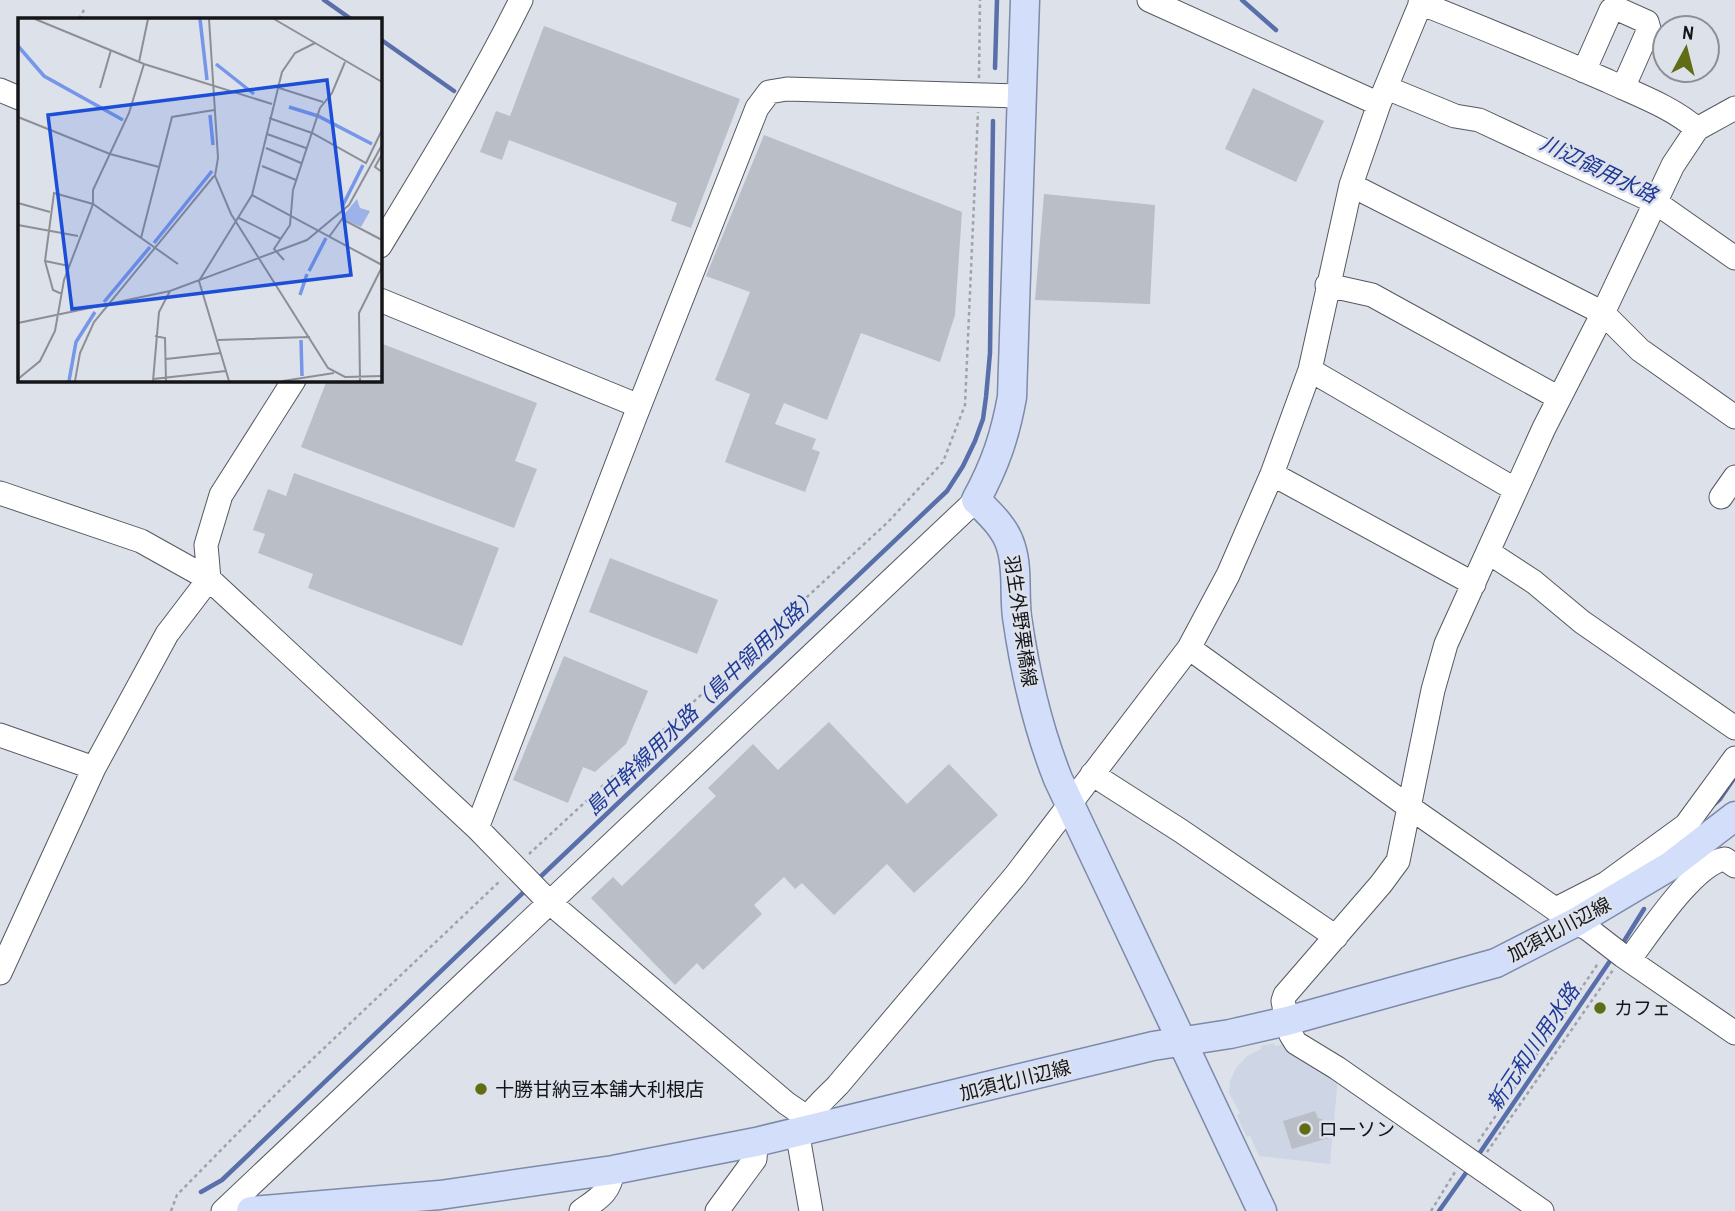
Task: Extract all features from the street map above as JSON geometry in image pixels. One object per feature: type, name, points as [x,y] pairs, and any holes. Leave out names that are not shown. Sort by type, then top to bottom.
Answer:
[{"type":"main road","points":[[976,500],[992,471],[1005,434],[1012,397],[1025,0]]},
{"type":"main road","name":"羽生外野栗橋線","points":[[976,500],[994,518],[1012,547],[1017,613],[1035,710],[1052,764],[1262,1211]]},
{"type":"main road","name":"加須北川辺線","points":[[251,1211],[465,1192],[613,1170],[756,1142],[804,1125],[854,1118],[1153,1046],[1230,1034],[1287,1021],[1496,963],[1566,916],[1670,866],[1735,817]]},
{"type":"street","points":[[382,243],[451,132],[521,0]]},
{"type":"street","points":[[1149,0],[1383,96],[1479,120],[1652,208],[1735,258]]},
{"type":"street","points":[[811,1211],[799,1142],[804,1125],[1015,876],[1189,648],[1228,575],[1272,474],[1310,370],[1351,185],[1421,2],[1623,88],[1683,116],[1697,129]]},
{"type":"street","points":[[1584,71],[1611,10],[1618,9],[1628,13],[1647,22],[1649,29],[1623,88]]},
{"type":"street","points":[[477,828],[757,108],[769,92],[787,89],[1021,96]]},
{"type":"street","points":[[0,90],[18,98]]},
{"type":"street","points":[[1542,1211],[1337,1068],[1296,1043],[1291,1035],[1283,1001],[1285,995],[1398,860],[1440,663],[1488,552],[1559,398],[1603,313],[1673,165],[1697,129],[1735,108]]},
{"type":"street","points":[[1351,185],[1603,313],[1640,350],[1735,417]]},
{"type":"street","points":[[1327,285],[1373,296],[1559,398]]},
{"type":"street","points":[[382,301],[639,406]]},
{"type":"street","points":[[1310,370],[1516,490]]},
{"type":"street","points":[[0,973],[7,940],[94,768],[167,634],[209,579],[206,545],[221,495],[293,382]]},
{"type":"street","points":[[1272,474],[1474,584]]},
{"type":"street","points":[[1721,497],[1735,477]]},
{"type":"street","points":[[0,493],[141,541],[209,579],[477,828],[549,902],[786,1103],[804,1125]]},
{"type":"street","points":[[223,1211],[976,500]]},
{"type":"street","points":[[1488,552],[1534,582],[1582,622],[1735,728]]},
{"type":"street","points":[[1189,648],[1409,807],[1735,1033]]},
{"type":"street","points":[[0,735],[94,768]]},
{"type":"street","points":[[1566,916],[1686,825],[1735,758]]},
{"type":"street","points":[[1092,774],[1336,937]]},
{"type":"street","points":[[1620,954],[1693,877],[1718,860],[1725,859],[1735,866]]},
{"type":"street","points":[[838,1085],[840,1097],[854,1118]]},
{"type":"street","points":[[717,1211],[755,1159],[756,1142]]},
{"type":"street","points":[[581,1211],[605,1193],[611,1185],[613,1170]]},
{"type":"path","points":[[171,1211],[177,1195],[281,1089],[515,867],[888,522],[943,462],[965,405],[979,95],[980,0]]},
{"type":"path","points":[[80,18],[85,8]]},
{"type":"path","points":[[1431,1211],[1451,1178],[1472,1162],[1620,954]]},
{"type":"path","points":[[1472,1162],[1620,954]]},
{"type":"shaded area","points":[[1274,1043],[1275,1046],[1284,1044],[1338,1077],[1330,1164],[1259,1156],[1250,1136],[1247,1137],[1241,1125],[1237,1115],[1240,1113],[1229,1093],[1230,1081],[1236,1068],[1247,1056],[1261,1049],[1261,1046]]},
{"type":"building","points":[[544,26],[740,99],[691,228],[671,221],[677,203],[509,140],[502,160],[480,152],[496,111],[510,116]]},
{"type":"building","points":[[1253,88],[1324,121],[1296,182],[1225,149]]},
{"type":"building","points":[[764,135],[962,212],[955,315],[940,362],[861,333],[827,420],[784,403],[775,424],[816,439],[812,449],[820,452],[805,492],[725,462],[750,394],[715,380],[750,292],[706,276]]},
{"type":"building","points":[[1044,194],[1155,205],[1150,304],[1035,300]]},
{"type":"building","points":[[382,344],[537,403],[515,461],[537,469],[514,528],[301,447],[326,382],[382,382]]},
{"type":"building","points":[[294,473],[499,548],[462,646],[308,588],[313,574],[258,553],[265,534],[253,530],[268,489],[286,496]]},
{"type":"building","points":[[610,558],[718,600],[697,654],[589,612]]},
{"type":"building","points":[[564,656],[648,691],[626,744],[595,772],[583,767],[568,803],[513,780]]},
{"type":"building","points":[[829,722],[907,804],[949,764],[998,815],[914,893],[887,864],[834,915],[802,883],[795,889],[784,877],[754,905],[762,914],[703,970],[697,963],[675,985],[591,898],[613,877],[622,886],[716,796],[708,788],[753,744],[778,770]]},
{"type":"building","name":"ローソン","points":[[1315,1111],[1318,1118],[1322,1119],[1328,1138],[1292,1149],[1283,1121]]},
{"type":"waterway","points":[[324,0],[350,18]]},
{"type":"waterway","name":"島中幹線用水路（島中領用水路）","points":[[995,68],[997,0]]},
{"type":"waterway","name":"川辺領用水路","points":[[1242,0],[1276,30]]},
{"type":"waterway","points":[[382,40],[454,91]]},
{"type":"waterway","name":"島中幹線用水路（島中領用水路）","points":[[537,880],[947,491],[963,466],[983,419],[990,353],[993,121]]},
{"type":"waterway","name":"新元和川用水路","points":[[1712,806],[1735,777]]},
{"type":"waterway","name":"島中幹線用水路（島中領用水路）","points":[[201,1192],[222,1180],[528,888]]},
{"type":"waterway","name":"新元和川用水路","points":[[1621,946],[1644,909]]},
{"type":"waterway","name":"新元和川用水路","points":[[1479,1154],[1612,958]]},
{"type":"waterway","name":"新元和川用水路","points":[[1439,1211],[1468,1170]]},
{"type":"place","name":"カフェ","points":[[1600,1008]]},
{"type":"place","name":"十勝甘納豆本舗大利根店","points":[[481,1089]]},
{"type":"place","name":"ローソン","points":[[1305,1129]]}]
